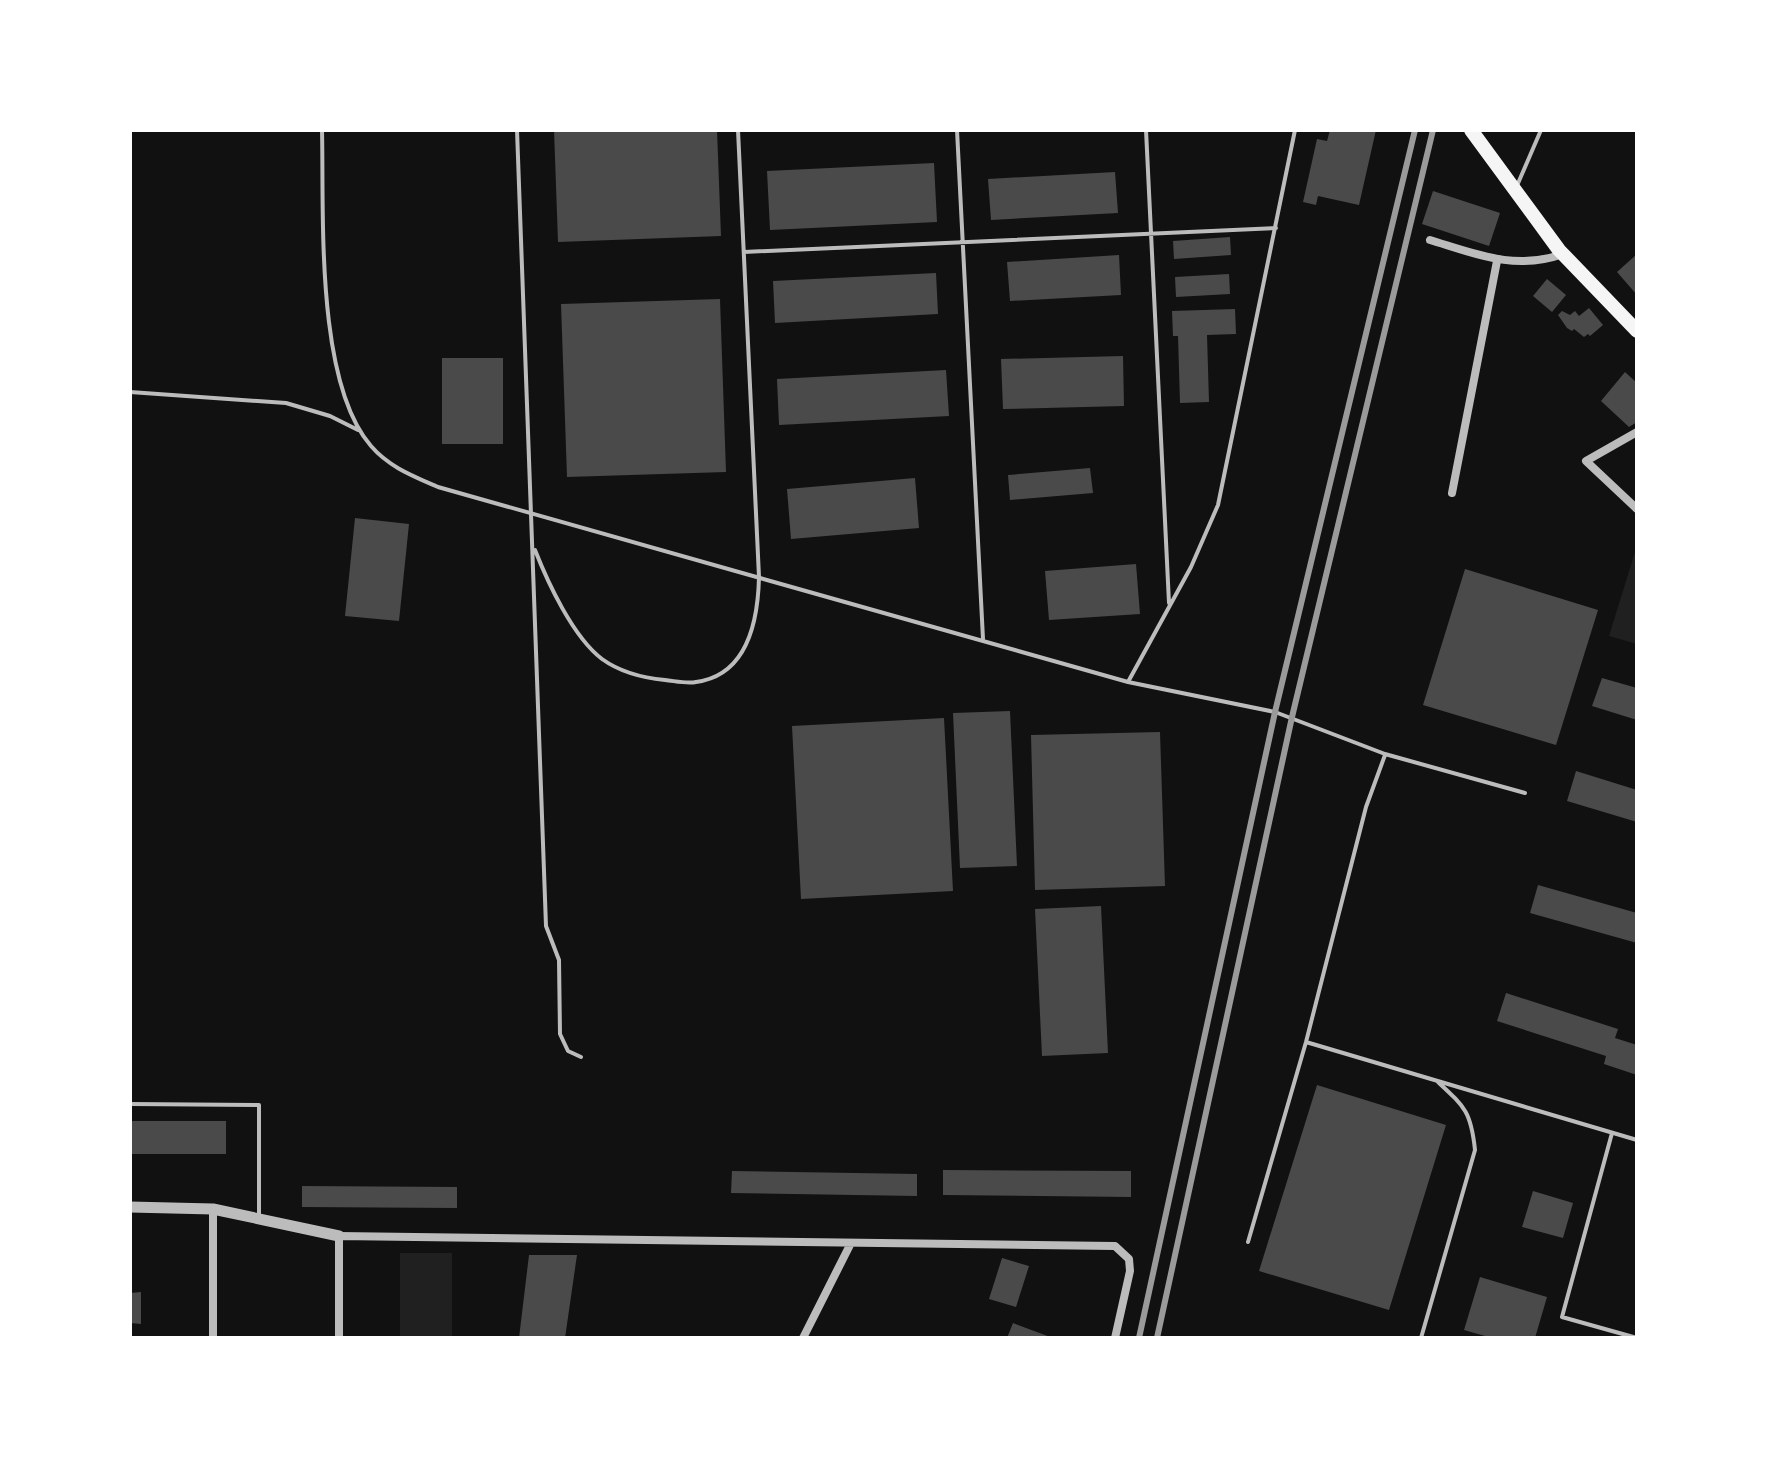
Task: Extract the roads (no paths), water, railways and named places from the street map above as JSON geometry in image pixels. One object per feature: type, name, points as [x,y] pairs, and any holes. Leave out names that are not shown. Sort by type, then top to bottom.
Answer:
[{"type":"main road","points":[[1471,130],[1563,254],[1637,331]]},
{"type":"street","points":[[1430,240],[1497,261],[1544,260],[1563,254]]},
{"type":"street","points":[[1452,493],[1497,261]]},
{"type":"street","points":[[1637,432],[1586,461],[1637,509]]},
{"type":"street","points":[[130,1207],[213,1209],[339,1236],[1115,1246],[1129,1259],[1130,1271],[1115,1338]]},
{"type":"street","points":[[213,1209],[213,1338]]},
{"type":"street","points":[[339,1236],[339,1338]]},
{"type":"street","points":[[803,1338],[851,1243]]},
{"type":"lane","points":[[322,130],[326,299],[330,330],[351,415],[368,444],[399,470],[438,487],[1128,682],[1275,712],[1385,754],[1525,793]]},
{"type":"lane","points":[[517,130],[546,926],[559,960],[560,1034],[568,1051],[581,1057]]},
{"type":"lane","points":[[533,544],[550,589],[584,639],[602,659],[635,675],[695,683],[717,675],[735,660],[750,638],[758,612],[759,577],[738,130]]},
{"type":"lane","points":[[957,130],[983,640]]},
{"type":"lane","points":[[1146,130],[1169,607]]},
{"type":"lane","points":[[1128,682],[1191,567],[1218,505],[1295,130]]},
{"type":"lane","points":[[1515,190],[1541,130]]},
{"type":"lane","points":[[744,252],[1276,228]]},
{"type":"lane","points":[[130,392],[286,403],[330,416],[360,431]]},
{"type":"lane","points":[[1248,1242],[1306,1042],[1366,807],[1385,754]]},
{"type":"lane","points":[[1306,1042],[1637,1140]]},
{"type":"lane","points":[[1421,1338],[1475,1150],[1472,1124],[1462,1104],[1436,1080]]},
{"type":"lane","points":[[130,1104],[259,1105],[259,1218]]},
{"type":"lane","points":[[1612,1133],[1562,1317],[1637,1338]]},
{"type":"railway","points":[[1139,1338],[1275,712],[1415,130]]},
{"type":"railway","points":[[1157,1338],[1292,717],[1433,130]]}]
